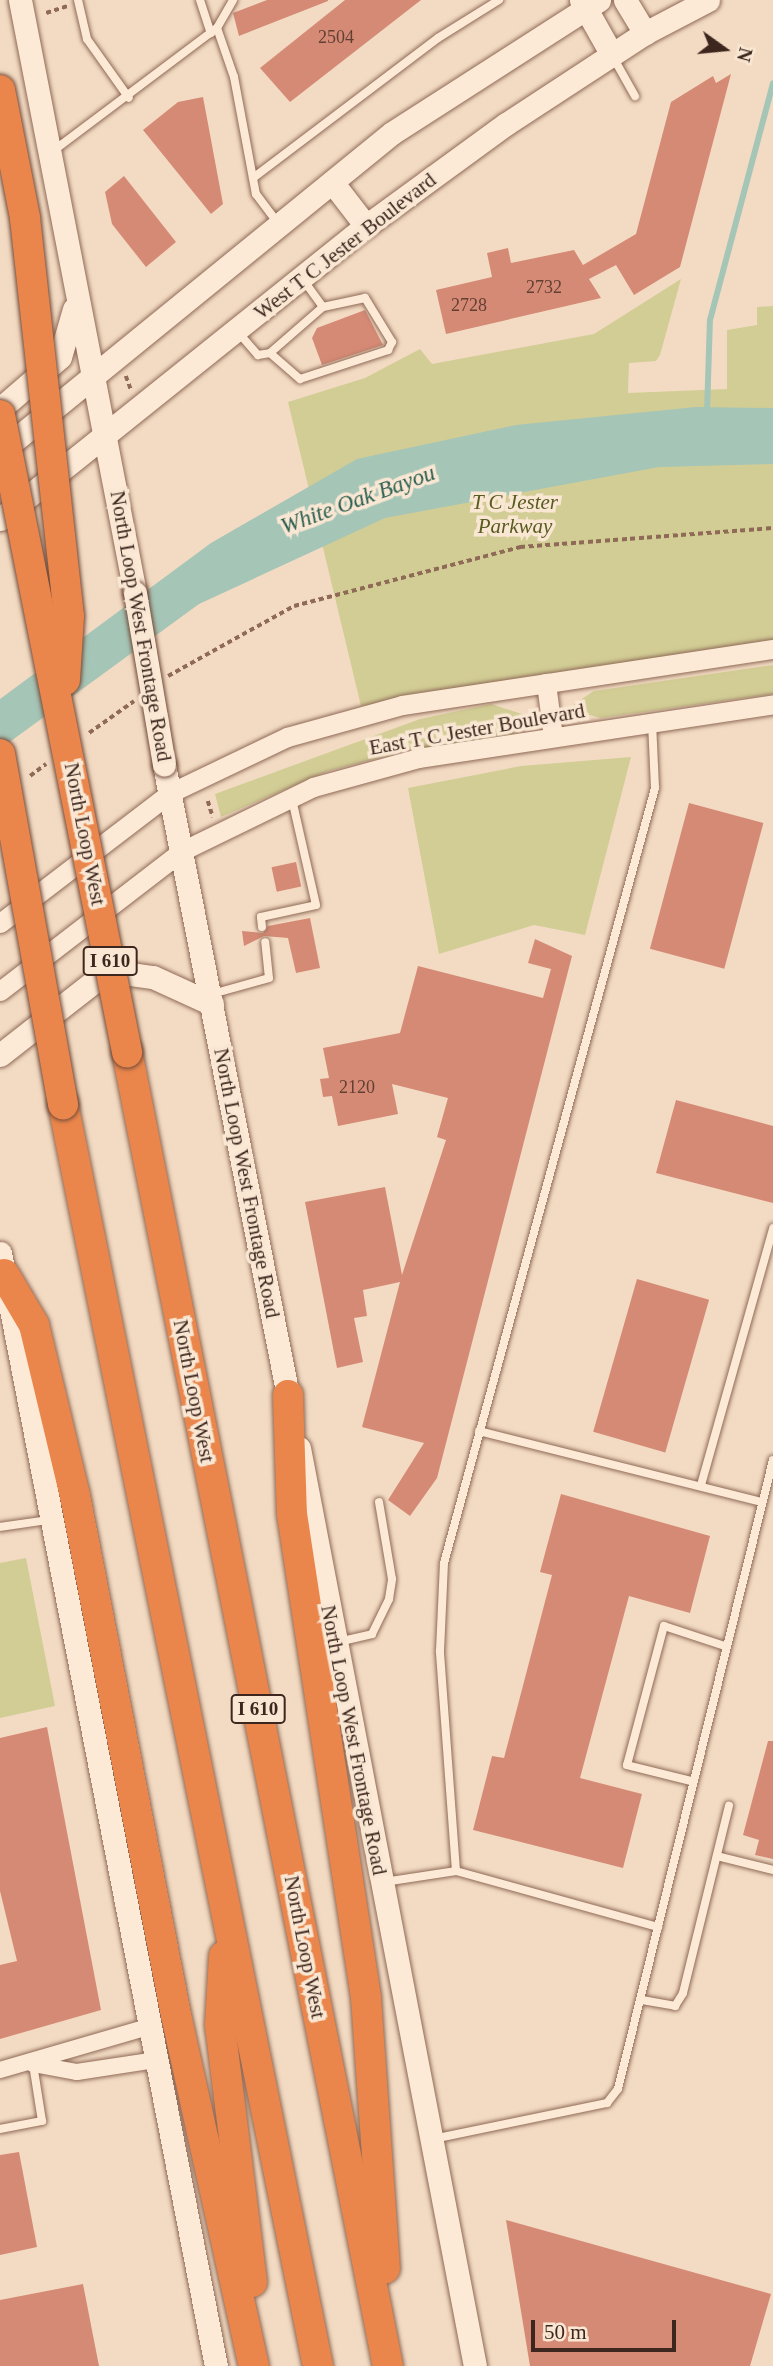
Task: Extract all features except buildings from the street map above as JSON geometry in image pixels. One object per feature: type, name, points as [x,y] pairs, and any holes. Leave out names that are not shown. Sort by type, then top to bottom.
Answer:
[{"type":"highway","points":[[0,90],[25,218],[69,616],[70,732]]},
{"type":"highway","name":"North Loop West","points":[[0,415],[70,732],[127,1052],[390,2366]]},
{"type":"highway","points":[[0,754],[63,1104],[318,2366]]},
{"type":"highway","points":[[2,1264],[34,1325],[75,1496],[176,2015],[254,2366]]},
{"type":"highway","points":[[288,1395],[292,1514],[366,1998],[390,2366]]},
{"type":"highway","points":[[226,1917],[220,2025],[260,2366]]},
{"type":"main road","name":"North Loop West Frontage Road","points":[[20,0],[54,151],[76,299],[92,380],[120,493],[164,765],[475,2366]]},
{"type":"main road","points":[[625,0],[645,33]]},
{"type":"main road","name":"West T C Jester Boulevard","points":[[0,519],[106,438],[366,226],[645,33],[708,0]]},
{"type":"main road","points":[[0,452],[92,380],[332,182],[480,71],[589,3],[612,55]]},
{"type":"main road","points":[[332,182],[366,226]]},
{"type":"main road","points":[[0,409],[60,357],[76,299]]},
{"type":"main road","points":[[0,1055],[96,980],[123,973],[153,977],[211,999]]},
{"type":"main road","points":[[2,1264],[54,1519],[148,2027],[215,2366]]},
{"type":"street","name":"East T C Jester Boulevard","points":[[0,923],[170,793],[268,745],[342,719],[546,683],[773,649]]},
{"type":"street","points":[[546,683],[553,737]]},
{"type":"street","name":"East T C Jester Boulevard","points":[[0,990],[182,851],[291,796],[386,765],[773,704]]},
{"type":"street","points":[[33,2064],[58,2049],[148,2027]]},
{"type":"street","points":[[0,2070],[33,2064],[77,2072],[155,2060]]},
{"type":"lane","points":[[78,0],[87,39],[129,99]]},
{"type":"lane","points":[[200,0],[234,77],[256,194],[279,225]]},
{"type":"lane","points":[[54,151],[129,99],[214,31],[233,0]]},
{"type":"lane","points":[[253,178],[438,38],[499,0]]},
{"type":"lane","points":[[612,55],[635,96]]},
{"type":"lane","points":[[302,278],[323,307]]},
{"type":"lane","points":[[237,331],[258,355],[270,353],[323,307],[365,298],[392,342],[388,350],[300,379],[270,353]]},
{"type":"lane","points":[[456,1871],[440,1600],[479,1431],[655,788],[652,723]]},
{"type":"lane","points":[[262,927],[261,917],[316,905],[291,796]]},
{"type":"lane","points":[[211,999],[269,978],[265,942]]},
{"type":"lane","points":[[701,1485],[773,1228]]},
{"type":"lane","points":[[479,1431],[762,1502]]},
{"type":"lane","points":[[430,2139],[607,2103],[626,2070],[691,1781],[773,1460]]},
{"type":"lane","points":[[335,1643],[372,1634],[388,1599],[392,1579],[379,1502]]},
{"type":"lane","points":[[0,1527],[54,1519]]},
{"type":"lane","points":[[691,1781],[627,1765],[664,1626],[725,1646]]},
{"type":"lane","points":[[642,2000],[675,2006],[683,1993],[729,1807]]},
{"type":"lane","points":[[717,1856],[773,1870]]},
{"type":"lane","points":[[381,1882],[456,1871],[658,1927]]},
{"type":"lane","points":[[0,2129],[42,2121],[33,2064]]},
{"type":"path","points":[[160,682],[198,655],[294,607],[520,547],[773,528]]},
{"type":"path","points":[[70,732],[138,698]]},
{"type":"path","points":[[22,782],[55,758]]},
{"type":"path","points":[[208,801],[214,819]]},
{"type":"green space","name":"T C Jester Parkway","points":[[681,279],[660,355],[656,361],[629,363],[628,393],[727,389],[727,330],[757,325],[757,307],[773,306],[773,640],[361,706],[288,402],[365,378],[420,349],[432,364],[594,334]]},
{"type":"green space","points":[[773,665],[773,694],[601,718],[574,711],[574,704],[594,691]]},
{"type":"green space","points":[[491,704],[534,718],[506,739],[410,750],[328,771],[221,817],[215,794],[420,719]]},
{"type":"green space","points":[[631,757],[585,935],[534,925],[439,954],[408,788],[521,766]]},
{"type":"green space","points":[[26,1558],[55,1706],[0,1718],[0,1563]]},
{"type":"water","name":"White Oak Bayou","points":[[696,407],[773,408],[773,464],[659,467],[385,518],[199,604],[0,749],[0,699],[211,543],[357,459],[516,425]]},
{"type":"waterway","points":[[707,413],[710,320],[773,83]]}]
